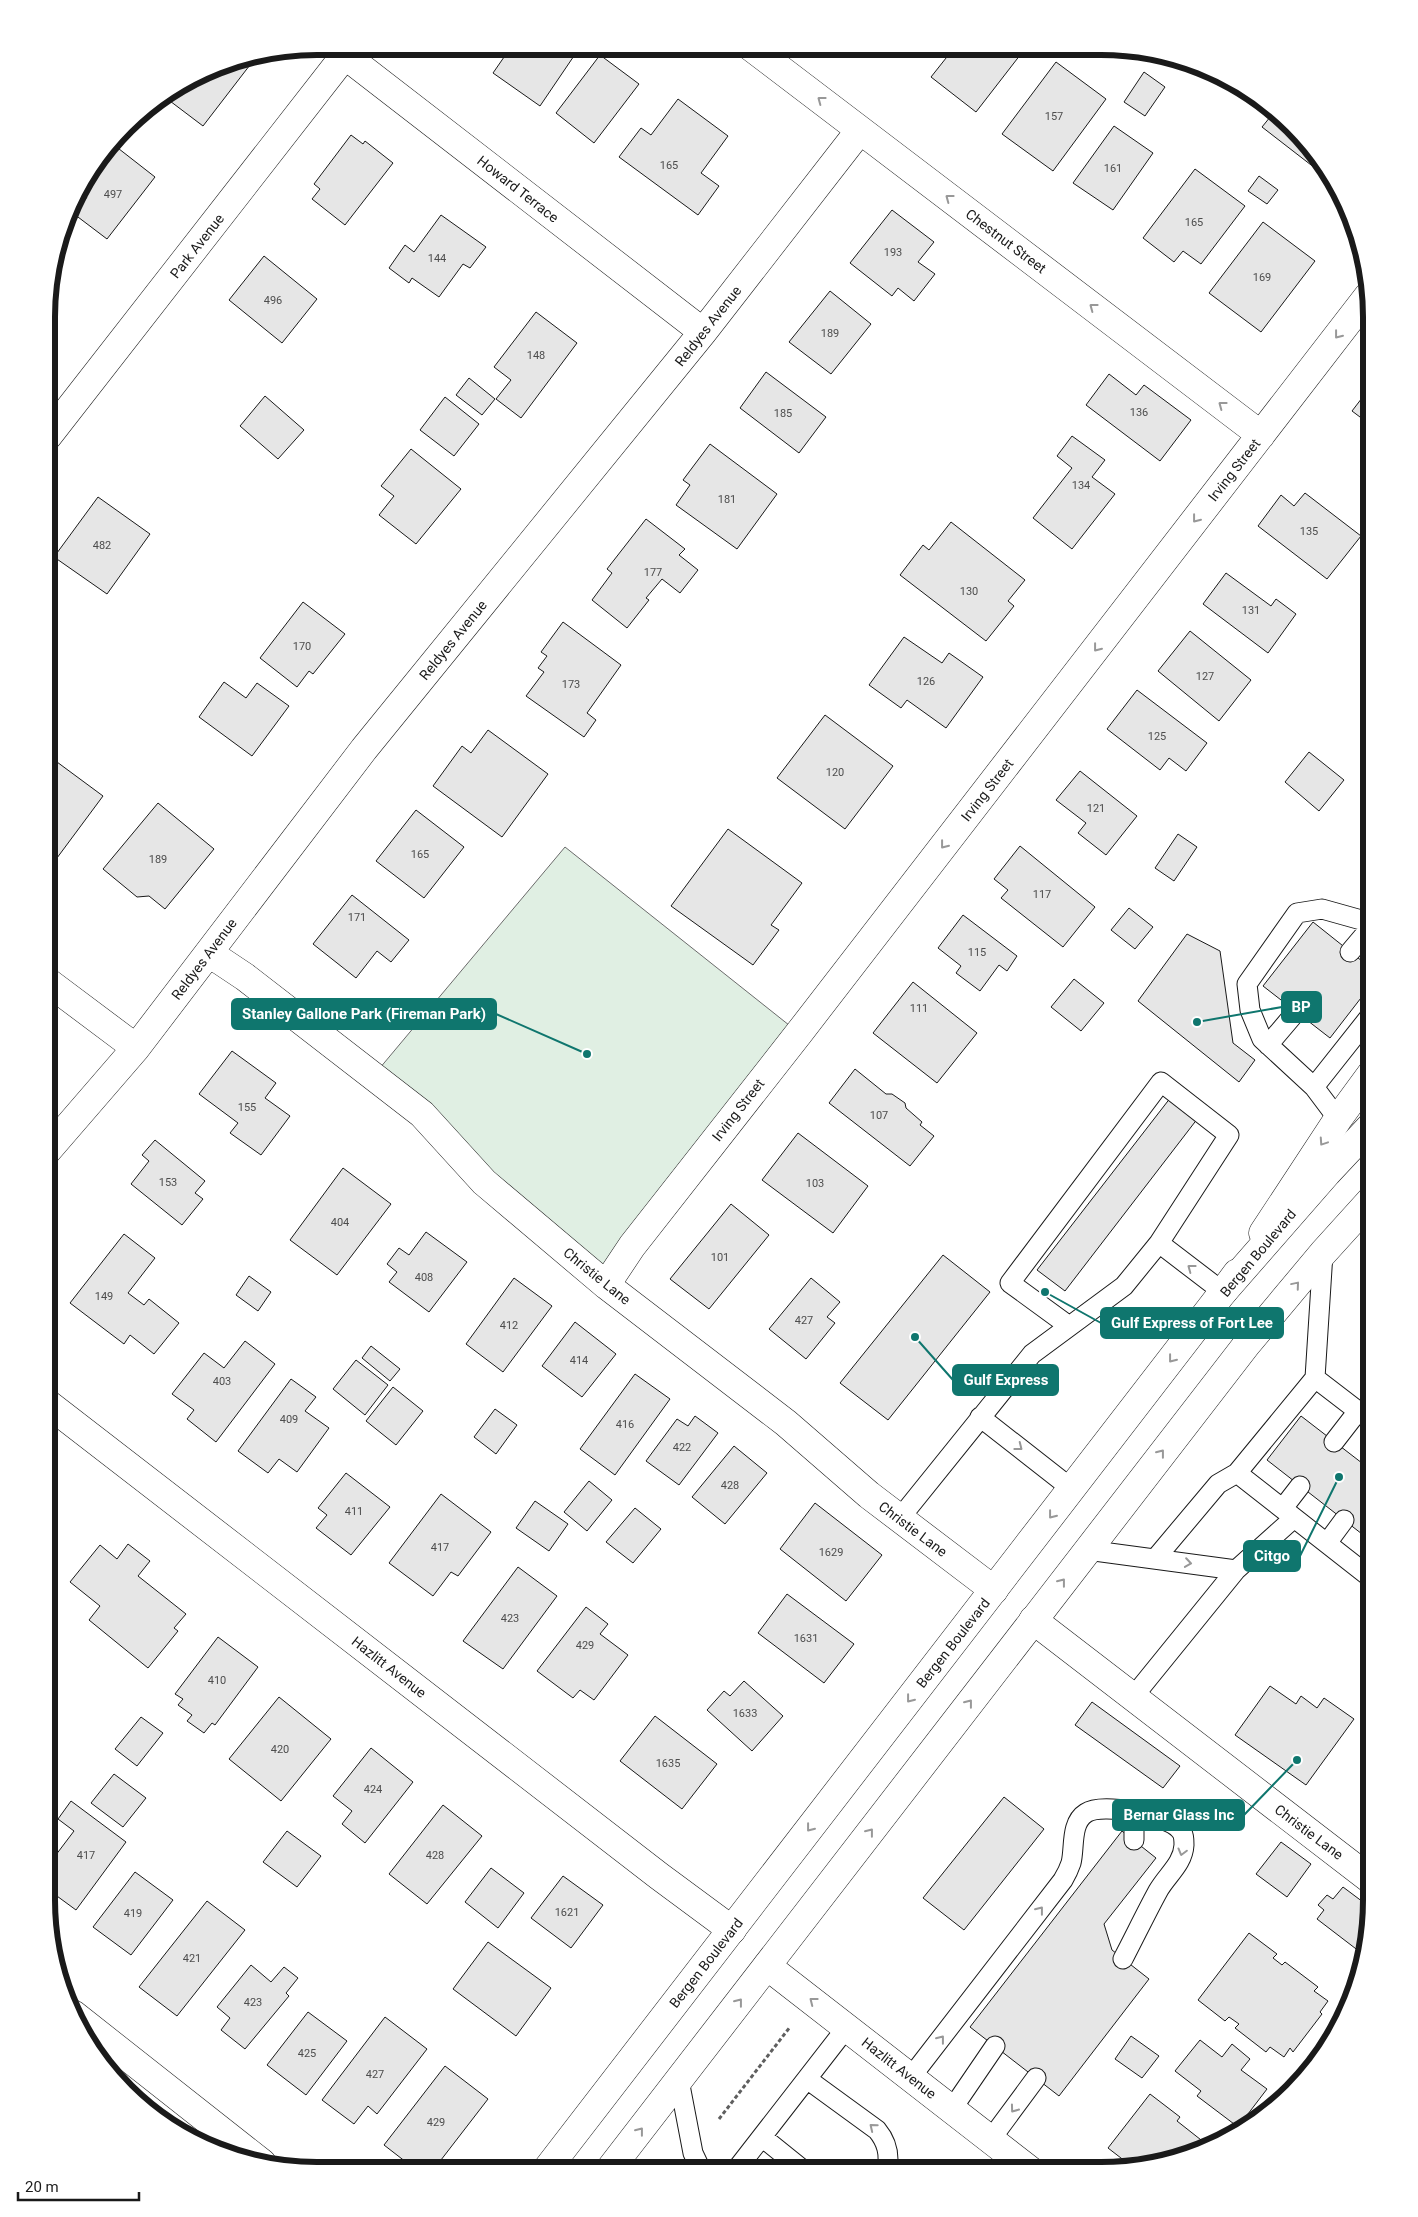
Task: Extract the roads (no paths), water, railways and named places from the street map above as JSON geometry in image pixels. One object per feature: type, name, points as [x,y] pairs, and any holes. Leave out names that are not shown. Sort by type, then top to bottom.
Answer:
[{"type":"main road","name":"Park Avenue","points":[[55,427],[336,55]]},
{"type":"main road","name":"Howard Terrace","points":[[344,55],[704,332]]},
{"type":"main road","name":"Chestnut Street","points":[[760,55],[1261,435]]},
{"type":"main road","name":"Reldyes Avenue","points":[[55,1142],[136,1048],[364,750],[704,332],[860,130]]},
{"type":"main road","name":"Irving Street","points":[[606,1285],[632,1246],[824,1002],[1362,303]]},
{"type":"main road","name":"Christie Lane","points":[[208,953],[245,977],[422,1114],[484,1182],[606,1285],[786,1423],[869,1495],[994,1590]]},
{"type":"main road","points":[[55,987],[136,1048]]},
{"type":"main road","points":[[1223,1292],[1338,1119],[1363,1086]]},
{"type":"main road","name":"Bergen Boulevard","points":[[552,2162],[1223,1292],[1327,1173],[1363,1135]]},
{"type":"main road","points":[[615,2162],[1247,1344],[1363,1209]]},
{"type":"main road","name":"Hazlitt Avenue","points":[[55,1409],[651,1870],[732,1930]]},
{"type":"main road","name":"Christie Lane","points":[[1033,1620],[1363,1874]]},
{"type":"main road","name":"Hazlitt Avenue","points":[[767,1966],[1021,2162]]},
{"type":"main road","points":[[87,2025],[249,2153]]},
{"type":"lane","points":[[1338,1119],[1314,1088],[1262,1039],[1250,1010],[1247,984],[1297,913],[1322,909],[1363,921]]},
{"type":"lane","points":[[1350,952],[1363,935]]},
{"type":"lane","points":[[1268,1045],[1296,1012]]},
{"type":"lane","points":[[1314,1088],[1363,1026]]},
{"type":"lane","points":[[900,1518],[1032,1354],[1124,1286],[1159,1243],[1228,1135],[1161,1082],[1010,1283],[1069,1326]]},
{"type":"lane","points":[[1159,1243],[1223,1292]]},
{"type":"lane","points":[[1154,1559],[1218,1484],[1237,1472],[1315,1378],[1324,1253]]},
{"type":"lane","points":[[1315,1378],[1363,1414]]},
{"type":"lane","points":[[980,1418],[1072,1489]]},
{"type":"lane","points":[[1334,1442],[1363,1418]]},
{"type":"lane","points":[[1237,1472],[1363,1572]]},
{"type":"lane","points":[[1133,1697],[1236,1570],[1288,1513],[1300,1486]]},
{"type":"lane","points":[[1327,1543],[1344,1520]]},
{"type":"lane","points":[[1087,1550],[1236,1570]]},
{"type":"lane","points":[[911,2077],[1063,1880],[1071,1862],[1078,1821],[1085,1813],[1099,1808],[1123,1811],[1157,1819],[1180,1829],[1184,1836],[1184,1844],[1179,1862],[1159,1890],[1123,1959]]},
{"type":"lane","points":[[1123,1811],[1134,1821],[1134,1840]]},
{"type":"lane","points":[[742,2162],[847,2027]]},
{"type":"lane","points":[[952,2109],[995,2046]]},
{"type":"lane","points":[[991,2139],[1036,2078]]},
{"type":"lane","points":[[807,2079],[877,2130],[885,2140],[888,2150],[887,2162]]},
{"type":"lane","points":[[679,2080],[697,2161]]},
{"type":"lane","points":[[762,2136],[793,2162]]},
{"type":"place","name":"BP","points":[[1197,1022]]},
{"type":"place","name":"Stanley Gallone Park (Fireman Park)","points":[[587,1054]]},
{"type":"place","name":"Gulf Express of Fort Lee","points":[[1045,1292]]},
{"type":"place","name":"Gulf Express","points":[[915,1337]]},
{"type":"place","name":"Citgo","points":[[1339,1477]]},
{"type":"place","name":"Bernar Glass Inc","points":[[1297,1760]]}]
